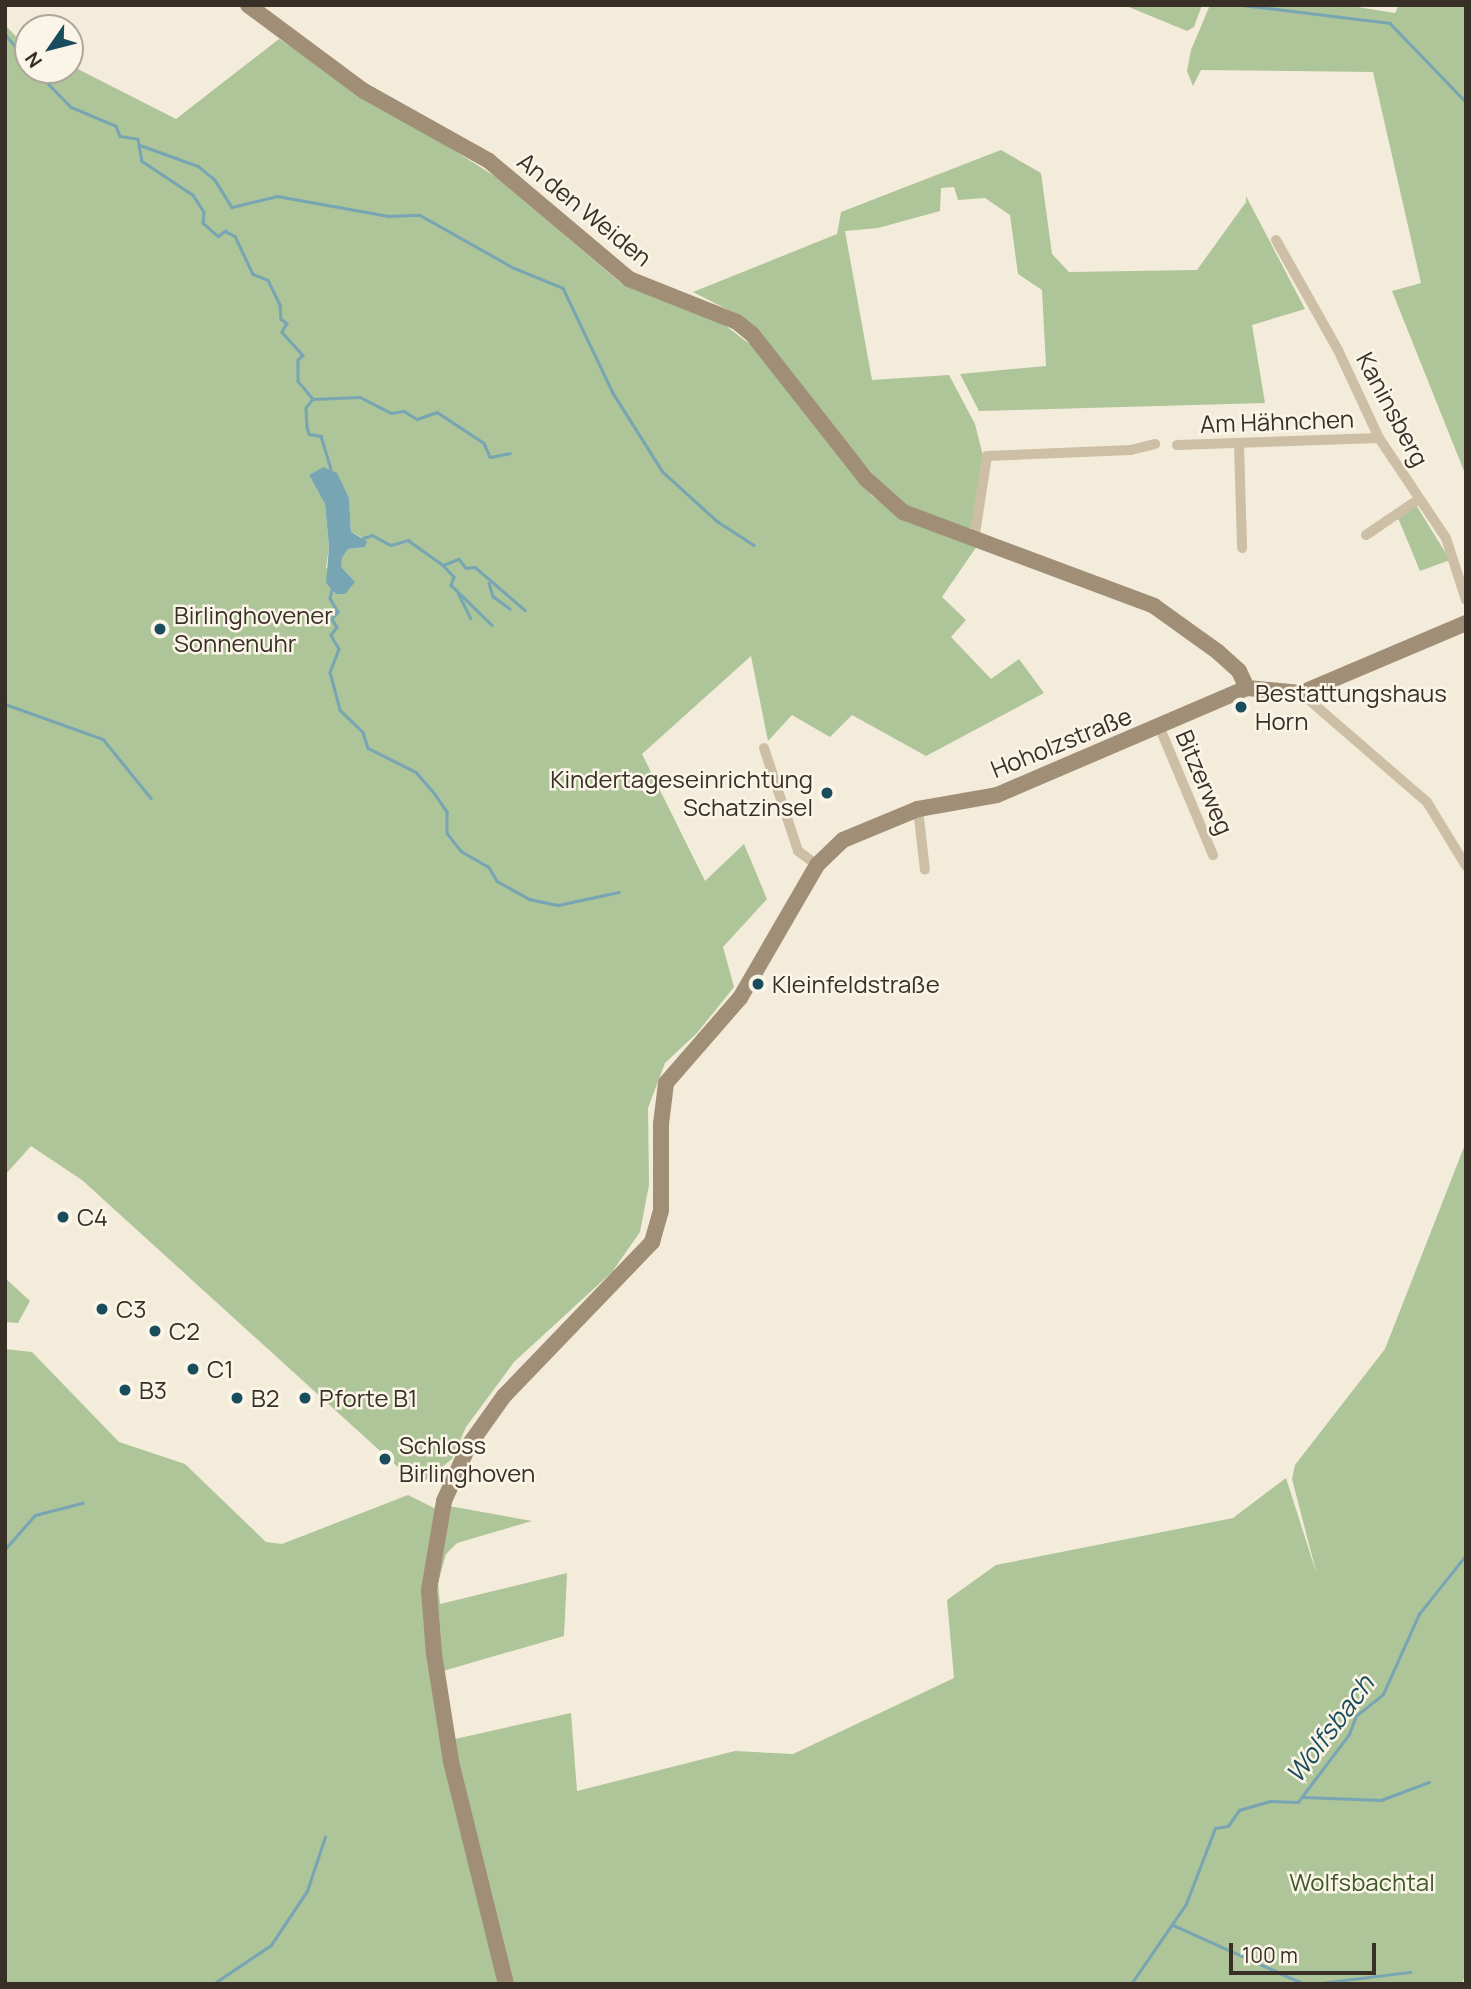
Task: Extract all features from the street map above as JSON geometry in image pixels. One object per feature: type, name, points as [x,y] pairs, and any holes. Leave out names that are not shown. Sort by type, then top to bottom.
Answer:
[{"type":"street","name":"An den Weiden","points":[[248,5],[364,91],[489,161],[629,279],[737,322],[752,334],[885,499],[903,513],[1154,606],[1218,652],[1239,671],[1247,688]]},
{"type":"street","name":"Kaninsberg","points":[[1276,240],[1338,350],[1378,438],[1446,538],[1466,600]]},
{"type":"street","name":"Am Hähnchen","points":[[1177,445],[1378,438]]},
{"type":"street","points":[[972,539],[987,456],[1131,450],[1155,444]]},
{"type":"street","points":[[1239,444],[1242,548]]},
{"type":"street","points":[[1366,535],[1419,499]]},
{"type":"street","name":"Hoholzstraße","points":[[506,1984],[451,1761],[434,1654],[429,1590],[444,1501],[469,1445],[504,1396],[652,1242],[661,1210],[664,1090],[672,1073],[740,998],[817,865],[843,840],[918,809],[996,795],[1247,688],[1301,692],[1466,623]]},
{"type":"street","points":[[1301,692],[1427,802],[1466,866]]},
{"type":"street","name":"Bitzerweg","points":[[1159,726],[1213,855]]},
{"type":"street","points":[[764,748],[798,851],[817,865]]},
{"type":"street","points":[[918,809],[925,870]]},
{"type":"green space","points":[[1124,5],[1202,5],[1194,27],[1187,31]]},
{"type":"green space","points":[[1210,5],[1345,5],[1395,13],[1399,5],[1466,5],[1466,476],[1392,291],[1421,283],[1373,72],[1201,70],[1193,86],[1187,71],[1191,50]]},
{"type":"green space","points":[[5,25],[14,34],[14,84],[84,84],[84,72],[176,119],[279,39],[496,177],[622,284],[722,323],[751,345],[872,496],[900,517],[977,546],[942,597],[966,620],[951,637],[991,679],[1019,659],[1044,693],[926,756],[852,715],[830,737],[792,715],[768,741],[751,656],[642,754],[705,881],[744,844],[767,899],[723,947],[734,987],[697,1033],[665,1063],[648,1108],[649,1185],[640,1232],[612,1272],[514,1362],[466,1427],[452,1459],[422,1483],[412,1480],[82,1180],[31,1146],[5,1175]],"holes":[[[323,467],[349,498],[351,532],[363,538],[365,547],[348,549],[342,558],[340,567],[354,582],[326,568],[329,547],[325,504],[309,475]]]},
{"type":"green space","points":[[1001,150],[1041,173],[1052,254],[1069,272],[1197,270],[1246,202],[1246,196],[1305,309],[1252,325],[1265,403],[979,411],[960,374],[1046,366],[1042,290],[1018,274],[1010,215],[985,198],[958,200],[954,187],[941,188],[940,211],[878,228],[845,231],[872,380],[949,375],[975,424],[983,456],[973,526],[967,530],[894,500],[744,318],[693,292],[837,234],[841,212]]},
{"type":"green space","points":[[1416,505],[1450,560],[1420,571],[1398,518]]},
{"type":"green space","name":"Wolfsbachtal","points":[[1466,1142],[1466,1972],[1462,1984],[5,1984],[5,1349],[32,1352],[119,1442],[185,1464],[266,1542],[282,1544],[408,1495],[446,1514],[449,1506],[532,1521],[457,1543],[446,1554],[438,1583],[440,1604],[567,1573],[564,1636],[443,1671],[455,1739],[571,1713],[577,1791],[735,1751],[793,1754],[954,1678],[947,1600],[996,1565],[1233,1518],[1286,1478],[1317,1575],[1292,1479],[1295,1465],[1385,1349]]},
{"type":"green space","points":[[5,1278],[30,1301],[18,1323],[5,1322]]},
{"type":"water","points":[[323,467],[337,473],[349,498],[351,532],[367,541],[365,547],[348,549],[342,558],[341,567],[355,582],[345,594],[336,594],[326,583],[329,547],[325,504],[309,475]]},
{"type":"waterway","points":[[1242,5],[1390,23],[1466,102]]},
{"type":"waterway","points":[[5,34],[14,45]]},
{"type":"waterway","points":[[49,84],[71,107],[116,126],[120,136],[138,139],[142,161],[193,195],[204,212],[203,223],[218,236],[225,231],[235,236],[253,274],[268,280],[280,305],[281,319],[287,323],[282,332],[303,355],[298,360],[298,381],[313,399],[306,408],[309,434],[321,436],[331,468]]},
{"type":"waterway","points":[[140,145],[198,166],[215,180],[232,207],[277,196],[388,216],[420,215],[514,268],[563,288],[613,393],[663,472],[717,521],[754,545]]},
{"type":"waterway","points":[[313,399],[360,397],[391,413],[404,411],[417,419],[437,412],[484,443],[490,457],[510,453]]},
{"type":"waterway","points":[[363,538],[372,535],[391,545],[408,540],[443,565],[459,559],[466,568],[475,567],[525,610]]},
{"type":"waterway","points":[[443,565],[454,577],[451,585],[492,625]]},
{"type":"waterway","points":[[489,583],[493,596],[510,609]]},
{"type":"waterway","points":[[332,590],[330,598],[338,612],[332,619],[337,627],[331,635],[339,649],[330,672],[340,710],[363,732],[368,748],[416,772],[435,794],[447,812],[447,833],[461,851],[489,867],[497,881],[529,899],[558,905],[619,892]]},
{"type":"waterway","points":[[458,593],[471,618]]},
{"type":"waterway","points":[[5,704],[103,739],[151,798]]},
{"type":"waterway","points":[[5,1549],[35,1515],[82,1503]]},
{"type":"waterway","name":"Wolfsbach","points":[[1131,1984],[1186,1904],[1215,1828],[1228,1826],[1239,1810],[1270,1801],[1298,1802],[1349,1734],[1356,1716],[1383,1694],[1419,1614],[1466,1555]]},
{"type":"waterway","points":[[1303,1797],[1381,1800],[1429,1782]]},
{"type":"waterway","points":[[213,1984],[271,1945],[307,1891],[325,1837]]},
{"type":"waterway","points":[[1173,1925],[1304,1984]]},
{"type":"waterway","points":[[1312,1984],[1410,1972]]},
{"type":"place","name":"Birlinghovener Sonnenuhr","points":[[160,629]]},
{"type":"place","name":"Bestattungshaus Horn","points":[[1241,707]]},
{"type":"place","name":"Kindertageseinrichtung Schatzinsel","points":[[827,793]]},
{"type":"place","name":"Kleinfeldstraße","points":[[758,984]]},
{"type":"place","name":"C4","points":[[63,1217]]},
{"type":"place","name":"C3","points":[[102,1309]]},
{"type":"place","name":"C2","points":[[155,1331]]},
{"type":"place","name":"C1","points":[[193,1369]]},
{"type":"place","name":"B3","points":[[125,1390]]},
{"type":"place","name":"B2","points":[[237,1398]]},
{"type":"place","name":"Pforte B1","points":[[305,1398]]},
{"type":"place","name":"Schloss Birlinghoven","points":[[385,1459]]}]
